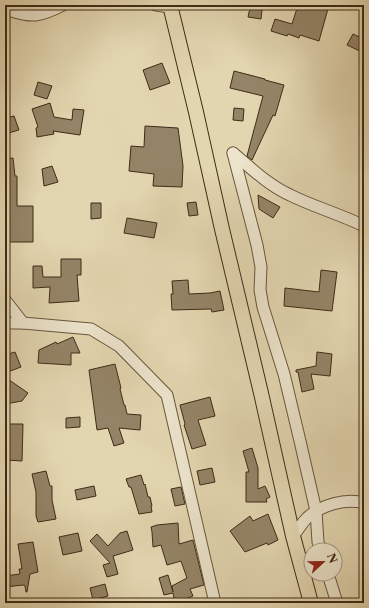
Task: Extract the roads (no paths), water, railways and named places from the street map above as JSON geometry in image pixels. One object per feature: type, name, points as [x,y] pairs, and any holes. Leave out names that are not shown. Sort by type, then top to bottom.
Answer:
[{"type":"main road","points":[[170,6],[196,112],[293,536],[311,603]]},
{"type":"street","points":[[5,9],[24,14],[37,15],[63,5]]},
{"type":"street","points":[[156,5],[170,6]]},
{"type":"street","points":[[318,542],[316,511],[284,374],[263,307],[260,290],[261,266],[233,153],[268,182],[290,195],[364,226]]},
{"type":"street","points":[[5,300],[23,323]]},
{"type":"street","points":[[5,323],[23,323],[90,329],[119,346],[167,395],[214,603]]},
{"type":"street","points":[[293,536],[306,519],[316,511],[334,503],[358,501],[364,503]]},
{"type":"street","points":[[330,582],[337,603]]}]
